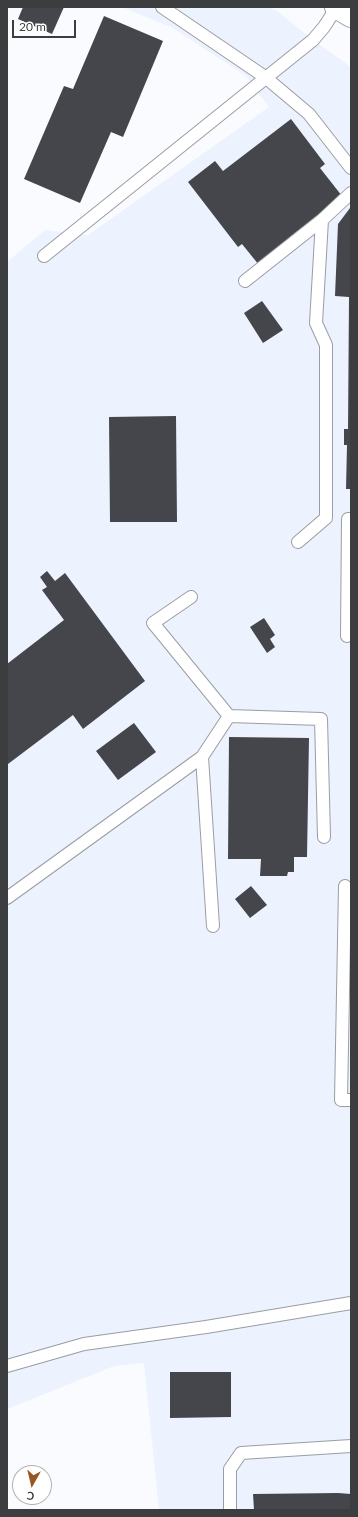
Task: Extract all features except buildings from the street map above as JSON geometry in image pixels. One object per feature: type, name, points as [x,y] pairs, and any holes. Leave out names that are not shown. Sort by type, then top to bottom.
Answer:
[{"type":"street","points":[[336,7],[351,16]]},
{"type":"lane","points":[[162,7],[266,77],[309,114],[351,168]]},
{"type":"lane","points":[[44,256],[313,40],[324,27],[336,7]]},
{"type":"lane","points":[[244,281],[322,220],[351,193]]},
{"type":"lane","points":[[322,220],[316,323],[326,345],[326,518]]},
{"type":"lane","points":[[298,542],[326,518],[350,519],[347,636]]},
{"type":"lane","points":[[190,597],[153,623],[229,716],[321,719],[324,837]]},
{"type":"lane","points":[[7,898],[202,758],[229,716]]},
{"type":"lane","points":[[202,758],[213,926]]},
{"type":"lane","points":[[345,886],[341,1100],[351,1100]]},
{"type":"lane","points":[[7,1366],[84,1344],[213,1326],[351,1303]]},
{"type":"lane","points":[[230,1510],[230,1470],[241,1454],[351,1446]]},
{"type":"shaded area","points":[[122,7],[269,7],[277,11],[313,40],[351,67],[351,1510],[159,1510],[144,1363],[114,1366],[7,1409],[7,262],[45,230],[88,235],[269,107],[246,76],[173,28]]}]
